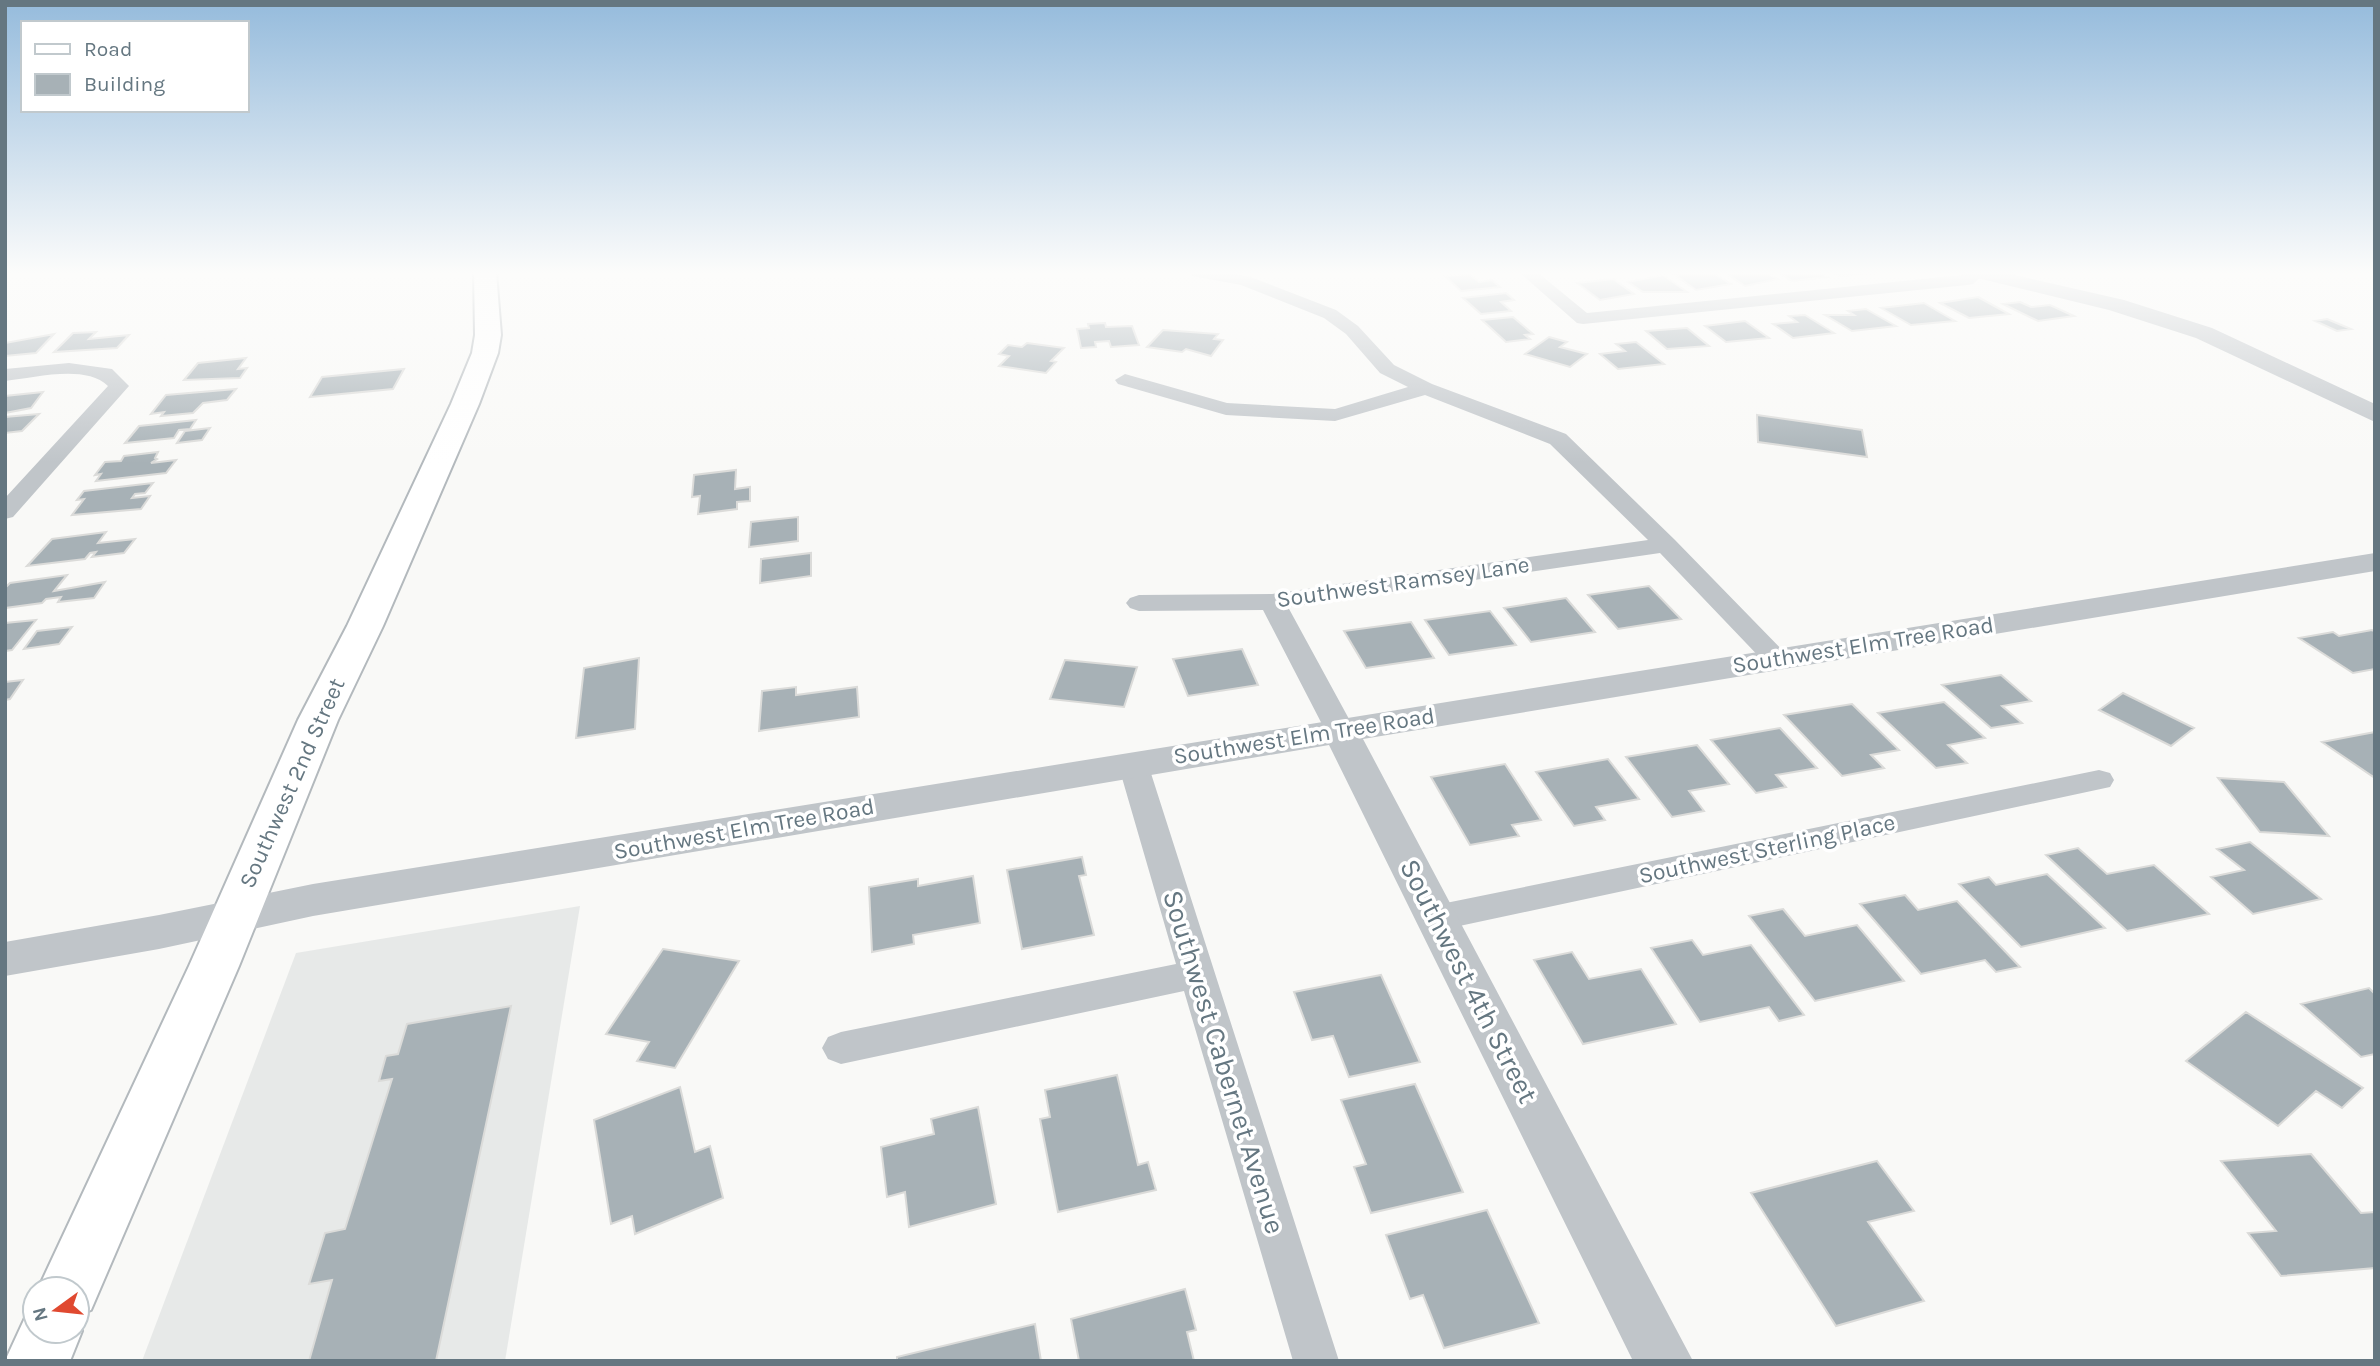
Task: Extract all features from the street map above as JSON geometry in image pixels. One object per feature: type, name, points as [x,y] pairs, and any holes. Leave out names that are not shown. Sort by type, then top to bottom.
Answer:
[{"type":"main road","name":"Southwest 2nd Street","points":[[75,1275],[208,979],[322,709],[414,519],[485,353],[488,336]]},
{"type":"main road","points":[[37,1361],[44,1345]]},
{"type":"street","points":[[1357,336],[1387,369],[1424,388],[1558,439],[1667,545],[1777,659]]},
{"type":"street","points":[[2188,336],[2375,425]]},
{"type":"street","points":[[2211,336],[2375,415]]},
{"type":"street","points":[[5,374],[69,369],[106,373],[119,386],[5,512]]},
{"type":"street","points":[[1125,380],[1226,409],[1335,415],[1379,404],[1424,388]]},
{"type":"street","name":"Southwest Ramsey Lane","points":[[1139,603],[1272,602],[1667,545]]},
{"type":"street","name":"Southwest Elm Tree Road","points":[[5,959],[313,901],[640,845],[2375,562]]},
{"type":"street","name":"Southwest 4th Street","points":[[1272,602],[1664,1361]]},
{"type":"street","name":"Southwest Cabernet Avenue","points":[[1133,764],[1316,1361]]},
{"type":"street","name":"Southwest Sterling Place","points":[[1436,918],[2099,780]]},
{"type":"street","points":[[841,1048],[1197,974]]},
{"type":"shaded area","points":[[580,906],[505,1361],[142,1361],[296,953]]},
{"type":"building","points":[[52,336],[36,353],[5,356],[5,343]]},
{"type":"building","points":[[70,336],[92,336],[89,339],[128,336],[117,348],[54,352]]},
{"type":"building","points":[[1078,336],[1136,336],[1139,345],[1111,347],[1109,341],[1095,342],[1096,347],[1081,348]]},
{"type":"building","points":[[1158,336],[1217,336],[1214,339],[1223,340],[1211,356],[1186,349],[1182,352],[1147,347]]},
{"type":"building","points":[[1499,336],[1526,336],[1530,339],[1506,342]]},
{"type":"building","points":[[1652,336],[1696,336],[1709,346],[1667,349]]},
{"type":"building","points":[[1718,336],[1766,336],[1769,338],[1726,342]]},
{"type":"building","points":[[1549,337],[1567,342],[1560,347],[1587,354],[1570,367],[1525,354]]},
{"type":"building","points":[[1636,342],[1664,364],[1618,369],[1600,354],[1625,351],[1616,344]]},
{"type":"building","points":[[1027,343],[1064,348],[1051,361],[1056,362],[1046,373],[999,366],[1009,356],[999,354],[1008,345],[1022,347]]},
{"type":"building","points":[[246,358],[238,369],[247,368],[240,378],[184,380],[198,363]]},
{"type":"building","points":[[404,369],[393,389],[310,397],[322,377]]},
{"type":"building","points":[[236,389],[227,400],[203,403],[193,413],[161,416],[164,412],[151,414],[166,395]]},
{"type":"building","points":[[43,392],[31,408],[5,413],[5,396]]},
{"type":"building","points":[[39,414],[22,431],[5,433],[5,417]]},
{"type":"building","points":[[1757,415],[1862,430],[1867,457],[1758,442]]},
{"type":"building","points":[[196,420],[190,429],[179,430],[174,438],[125,443],[139,426]]},
{"type":"building","points":[[210,428],[202,440],[177,443],[185,431]]},
{"type":"building","points":[[158,452],[155,458],[157,459],[151,463],[176,460],[166,473],[96,481],[101,474],[95,475],[105,462],[121,461],[124,456]]},
{"type":"building","points":[[736,470],[735,489],[750,487],[750,501],[737,502],[737,509],[698,514],[700,496],[692,497],[694,475]]},
{"type":"building","points":[[153,483],[145,493],[135,494],[132,498],[150,496],[141,509],[72,515],[84,499],[77,500],[84,491]]},
{"type":"building","points":[[798,517],[798,541],[749,547],[751,522]]},
{"type":"building","points":[[106,532],[98,543],[135,539],[124,553],[92,557],[96,552],[90,553],[85,559],[27,566],[52,539]]},
{"type":"building","points":[[811,553],[811,576],[760,583],[761,559]]},
{"type":"building","points":[[67,575],[54,591],[105,582],[94,598],[58,602],[61,597],[46,599],[42,603],[5,608],[5,588],[10,583]]},
{"type":"building","points":[[1649,586],[1681,619],[1618,629],[1588,595]]},
{"type":"building","points":[[1566,598],[1595,632],[1531,642],[1504,608]]},
{"type":"building","points":[[1490,611],[1516,645],[1449,655],[1425,620]]},
{"type":"building","points":[[36,620],[12,650],[5,651],[5,623]]},
{"type":"building","points":[[1411,622],[1434,658],[1366,668],[1344,631]]},
{"type":"building","points":[[72,627],[59,644],[24,649],[37,631]]},
{"type":"building","points":[[2372,630],[2375,632],[2375,669],[2353,673],[2299,638],[2333,632],[2339,636]]},
{"type":"building","points":[[1242,649],[1258,685],[1188,696],[1173,659]]},
{"type":"building","points":[[639,658],[635,729],[576,738],[584,668]]},
{"type":"building","points":[[1065,660],[1137,667],[1124,707],[1050,699]]},
{"type":"building","points":[[2001,675],[2031,701],[2002,706],[2022,723],[1991,728],[1942,685]]},
{"type":"building","points":[[23,680],[10,699],[5,700],[5,682]]},
{"type":"building","points":[[796,687],[796,695],[857,687],[859,717],[759,731],[762,691]]},
{"type":"building","points":[[2123,693],[2194,728],[2171,746],[2099,710]]},
{"type":"building","points":[[1944,702],[1985,738],[1948,745],[1967,763],[1936,768],[1878,713]]},
{"type":"building","points":[[1852,704],[1899,750],[1871,755],[1884,768],[1842,776],[1784,715]]},
{"type":"building","points":[[1780,728],[1817,768],[1776,775],[1786,787],[1756,793],[1711,740]]},
{"type":"building","points":[[2375,732],[2375,778],[2322,742]]},
{"type":"building","points":[[1697,745],[1729,784],[1689,791],[1704,811],[1672,817],[1626,757]]},
{"type":"building","points":[[1608,759],[1639,799],[1596,807],[1605,820],[1574,826],[1536,772]]},
{"type":"building","points":[[1505,764],[1541,820],[1512,825],[1519,836],[1470,845],[1431,777]]},
{"type":"building","points":[[2218,778],[2284,782],[2329,836],[2260,832]]},
{"type":"building","points":[[2250,842],[2321,899],[2253,914],[2211,877],[2244,870],[2217,849]]},
{"type":"building","points":[[2078,848],[2107,874],[2154,865],[2209,914],[2127,931],[2046,855]]},
{"type":"building","points":[[1082,857],[1086,875],[1079,876],[1094,935],[1022,949],[1007,870]]},
{"type":"building","points":[[2047,874],[2105,928],[2021,947],[1959,884],[1989,877],[1996,885]]},
{"type":"building","points":[[973,876],[980,923],[913,935],[914,944],[872,952],[869,887],[918,879],[918,886]]},
{"type":"building","points":[[1905,895],[1918,910],[1957,901],[2020,967],[1996,972],[1985,960],[1921,974],[1860,904]]},
{"type":"building","points":[[1783,909],[1805,936],[1857,925],[1904,981],[1815,1001],[1749,916]]},
{"type":"building","points":[[1692,940],[1703,955],[1751,945],[1804,1015],[1779,1021],[1769,1007],[1700,1022],[1651,948]]},
{"type":"building","points":[[663,949],[739,961],[675,1068],[637,1061],[649,1042],[606,1034]]},
{"type":"building","points":[[1572,952],[1589,979],[1641,969],[1676,1024],[1583,1044],[1534,960]]},
{"type":"building","points":[[1381,975],[1420,1062],[1349,1077],[1333,1036],[1312,1040],[1294,992]]},
{"type":"building","points":[[2369,988],[2375,994],[2375,1054],[2361,1057],[2301,1004]]},
{"type":"building","points":[[511,1006],[436,1361],[309,1361],[332,1280],[309,1284],[325,1233],[345,1229],[392,1079],[379,1081],[386,1056],[398,1054],[407,1024]]},
{"type":"building","points":[[2246,1012],[2363,1088],[2342,1108],[2316,1091],[2278,1126],[2186,1061]]},
{"type":"building","points":[[1117,1075],[1138,1165],[1148,1162],[1156,1190],[1058,1212],[1040,1119],[1050,1117],[1045,1090]]},
{"type":"building","points":[[1415,1084],[1463,1192],[1371,1213],[1354,1167],[1366,1164],[1341,1100]]},
{"type":"building","points":[[680,1087],[695,1152],[710,1146],[723,1198],[635,1234],[632,1216],[611,1224],[594,1120]]},
{"type":"building","points":[[978,1107],[996,1204],[909,1227],[905,1192],[887,1197],[881,1147],[934,1134],[931,1119]]},
{"type":"building","points":[[2311,1154],[2361,1213],[2375,1212],[2375,1268],[2281,1276],[2248,1233],[2276,1231],[2221,1161]]},
{"type":"building","points":[[1877,1161],[1914,1211],[1868,1222],[1924,1301],[1836,1326],[1751,1193]]},
{"type":"building","points":[[1487,1210],[1539,1323],[1444,1348],[1423,1295],[1410,1299],[1386,1235]]},
{"type":"building","points":[[1185,1289],[1196,1330],[1187,1332],[1194,1361],[1079,1361],[1071,1319]]},
{"type":"building","points":[[1035,1324],[1041,1361],[897,1361],[897,1357]]}]
